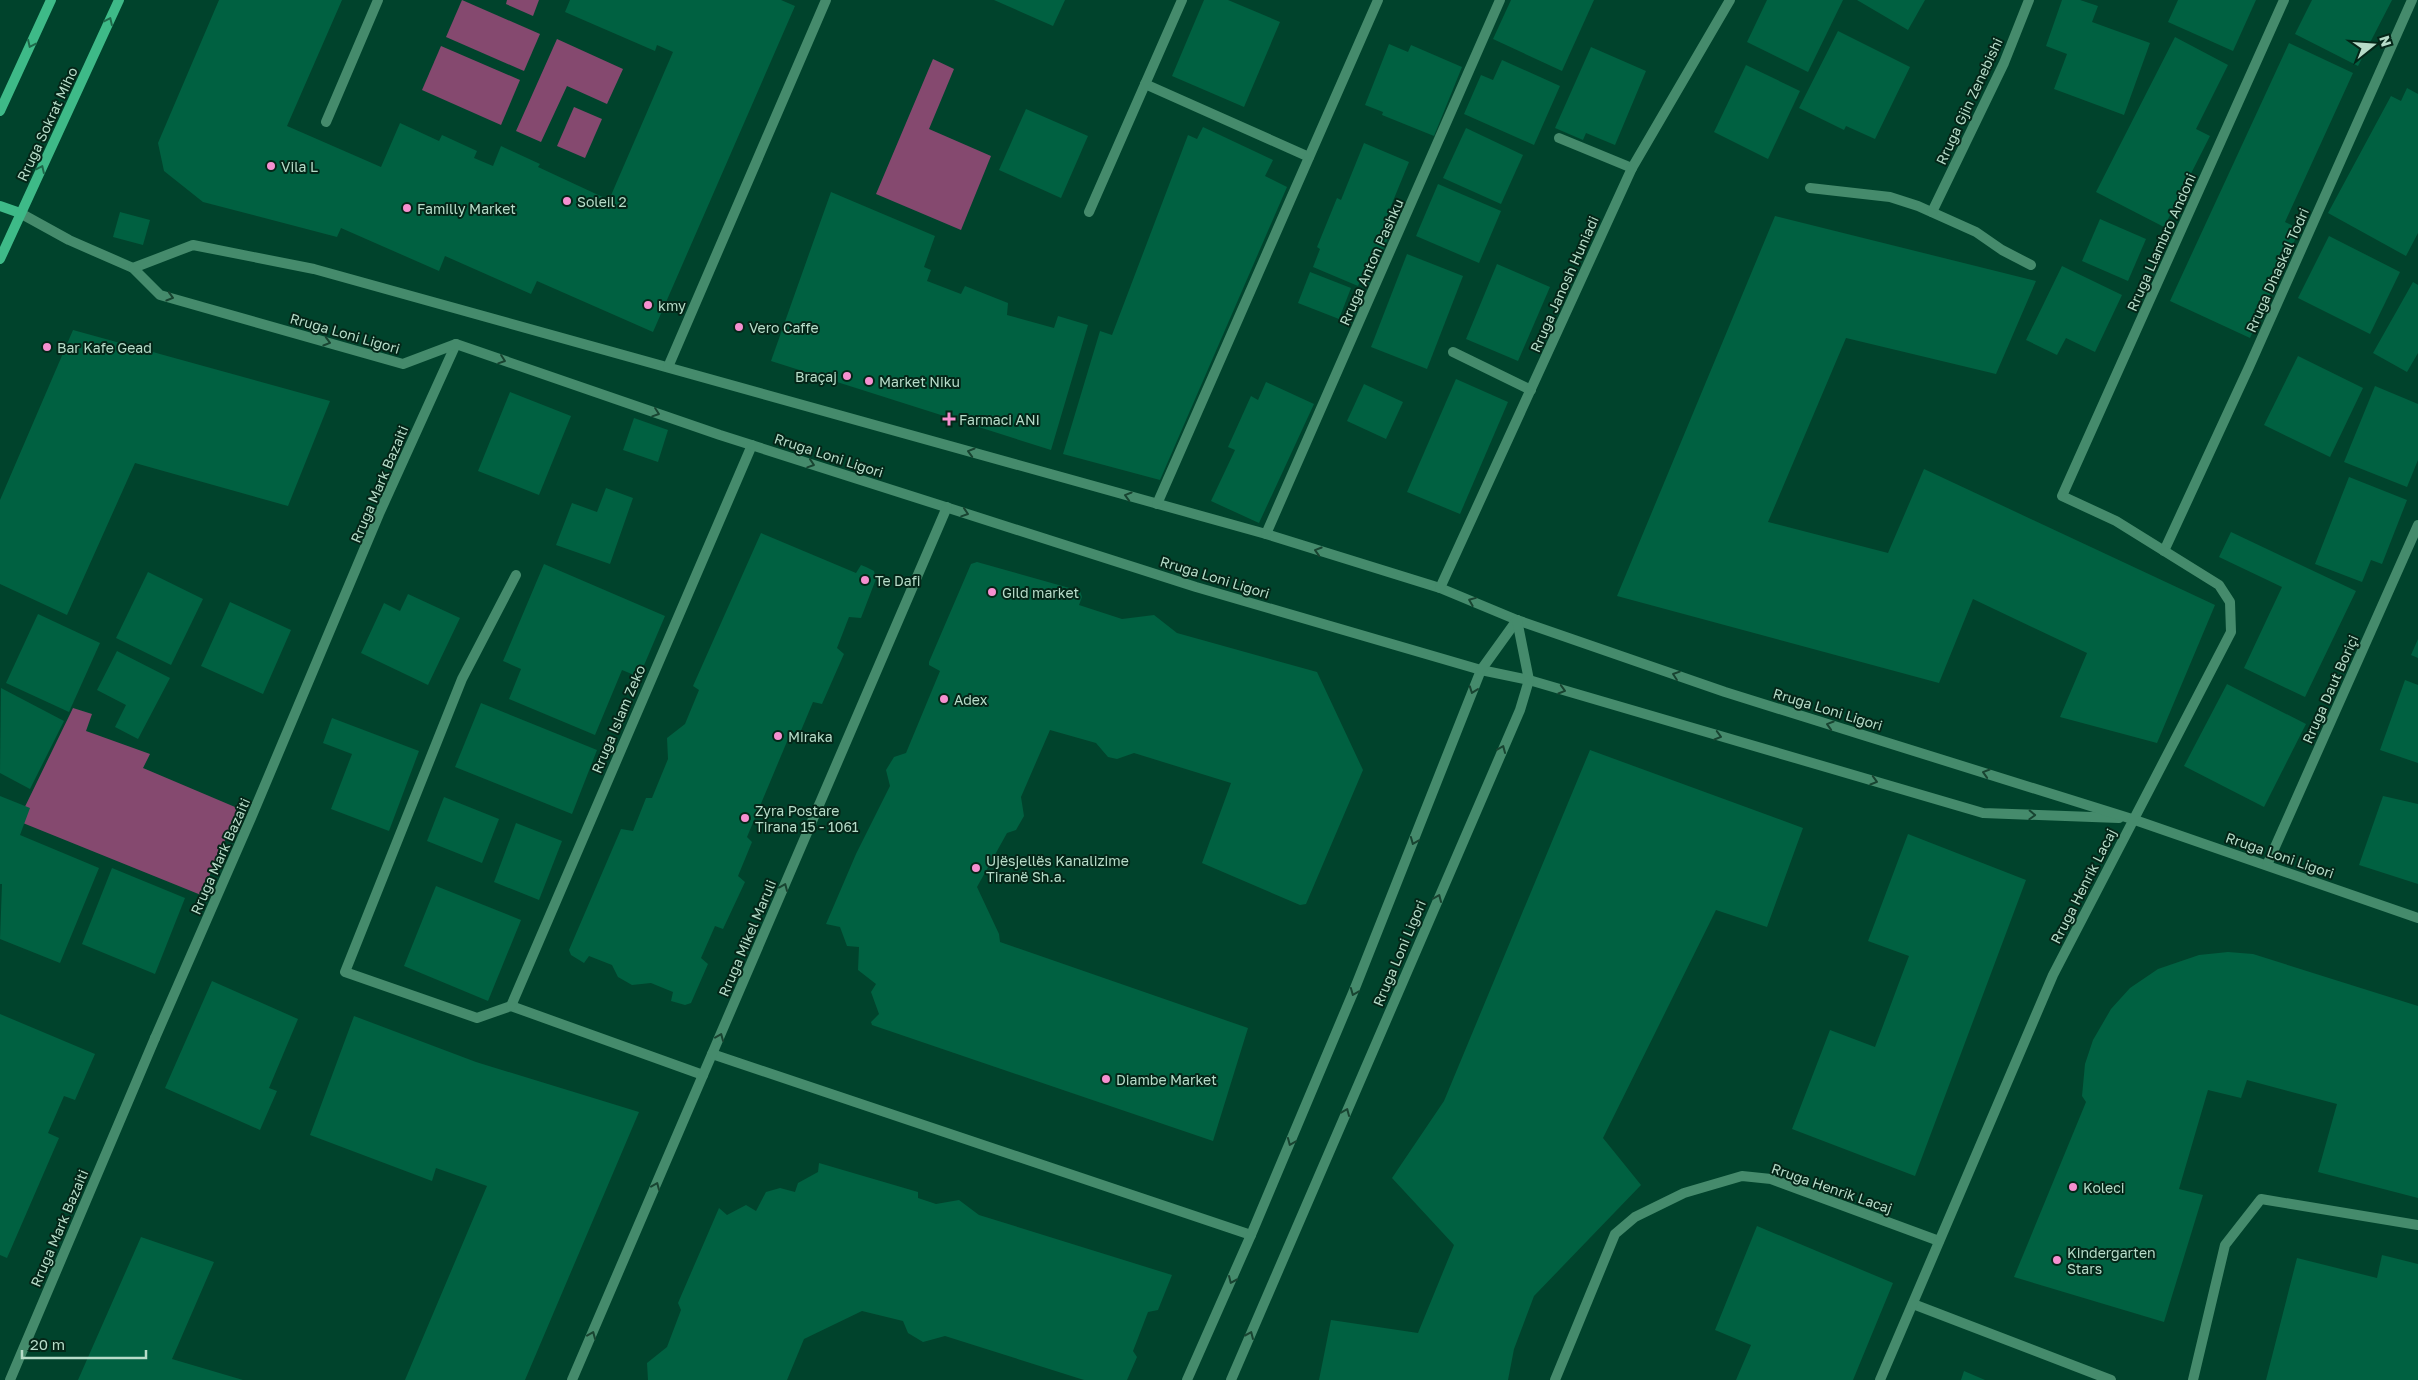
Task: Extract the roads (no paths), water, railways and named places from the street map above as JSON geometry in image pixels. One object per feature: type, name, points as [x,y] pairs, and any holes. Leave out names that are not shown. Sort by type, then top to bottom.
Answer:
[{"type":"main road","points":[[0,111],[51,0]]},
{"type":"main road","name":"Rruga Sokrat Miho","points":[[0,259],[119,0]]},
{"type":"main road","points":[[0,206],[20,213]]},
{"type":"street","points":[[326,122],[378,0]]},
{"type":"street","points":[[668,367],[826,0]]},
{"type":"street","points":[[1088,212],[1182,0]]},
{"type":"street","points":[[1157,504],[1378,0]]},
{"type":"street","name":"Rruga Anton Pashku","points":[[1266,534],[1500,0]]},
{"type":"street","name":"Rruga Janosh Huniadi","points":[[1440,588],[1632,168],[1730,0]]},
{"type":"street","name":"Rruga Gjin Zenebishi","points":[[1932,212],[2004,63],[2028,0]]},
{"type":"street","name":"Rruga Llambro Andoni","points":[[2062,496],[2284,0]]},
{"type":"street","name":"Rruga Dhaskal Todri","points":[[2164,551],[2253,358],[2412,0]]},
{"type":"street","points":[[1145,84],[1309,157]]},
{"type":"street","points":[[1558,138],[1632,168]]},
{"type":"street","points":[[1810,188],[1890,197],[1932,212],[1976,232],[2002,250],[2031,265]]},
{"type":"street","name":"Rruga Loni Ligori","points":[[20,213],[69,240],[133,268],[160,294],[404,364],[456,344],[752,445],[1196,587],[1481,670],[1529,680],[1983,813],[2132,819]]},
{"type":"street","name":"Rruga Loni Ligori","points":[[133,268],[193,245],[314,269],[1266,534],[1440,588],[1517,620],[1725,692],[2132,819],[2418,918]]},
{"type":"street","name":"Rruga Mark Bazaiti","points":[[10,1380],[379,514],[456,344]]},
{"type":"street","points":[[1453,352],[1531,390]]},
{"type":"street","name":"Rruga Islam Zeko","points":[[511,1006],[752,445]]},
{"type":"street","name":"Rruga Henrik Lacaj","points":[[1880,1380],[2053,974],[2231,632],[2230,602],[2219,585],[2116,521],[2062,496]]},
{"type":"street","name":"Rruga Mikel Maruli","points":[[572,1380],[947,507]]},
{"type":"street","name":"Rruga Daut Boriçi","points":[[2268,865],[2418,524]]},
{"type":"street","points":[[516,575],[462,679],[345,972],[477,1018],[511,1006],[703,1075]]},
{"type":"street","name":"Rruga Loni Ligori","points":[[1231,1380],[1520,710],[1529,680],[1517,620]]},
{"type":"street","points":[[1188,1380],[1355,988],[1481,670],[1517,620]]},
{"type":"street","points":[[712,1054],[1251,1235]]},
{"type":"street","name":"Rruga Henrik Lacaj","points":[[1555,1380],[1615,1234],[1634,1217],[1684,1193],[1742,1176],[1771,1179],[1940,1241]]},
{"type":"street","points":[[2193,1380],[2225,1245],[2261,1199],[2418,1225]]},
{"type":"street","points":[[1913,1304],[2110,1380]]},
{"type":"place","name":"Vila L","points":[[271,166]]},
{"type":"place","name":"Soleil 2","points":[[567,201]]},
{"type":"place","name":"Familly Market","points":[[407,208]]},
{"type":"place","name":"kmy","points":[[648,305]]},
{"type":"place","name":"Vero Caffe","points":[[739,327]]},
{"type":"place","name":"Bar Kafe Gead","points":[[47,347]]},
{"type":"place","name":"Braçaj","points":[[847,376]]},
{"type":"place","name":"Market Niku","points":[[869,381]]},
{"type":"place","name":"Farmaci ANI","points":[[949,419]]},
{"type":"place","name":"Te Dafi","points":[[865,580]]},
{"type":"place","name":"Gild market","points":[[992,592]]},
{"type":"place","name":"Adex","points":[[944,699]]},
{"type":"place","name":"Miraka","points":[[778,736]]},
{"type":"place","name":"Zyra Postare Tirana 15 - 1061","points":[[745,818]]},
{"type":"place","name":"Ujësjellës Kanalizime Tiranë Sh.a.","points":[[976,868]]},
{"type":"place","name":"Diambe Market","points":[[1106,1079]]},
{"type":"place","name":"Koleci","points":[[2073,1187]]},
{"type":"place","name":"Kindergarten Stars","points":[[2057,1260]]}]
